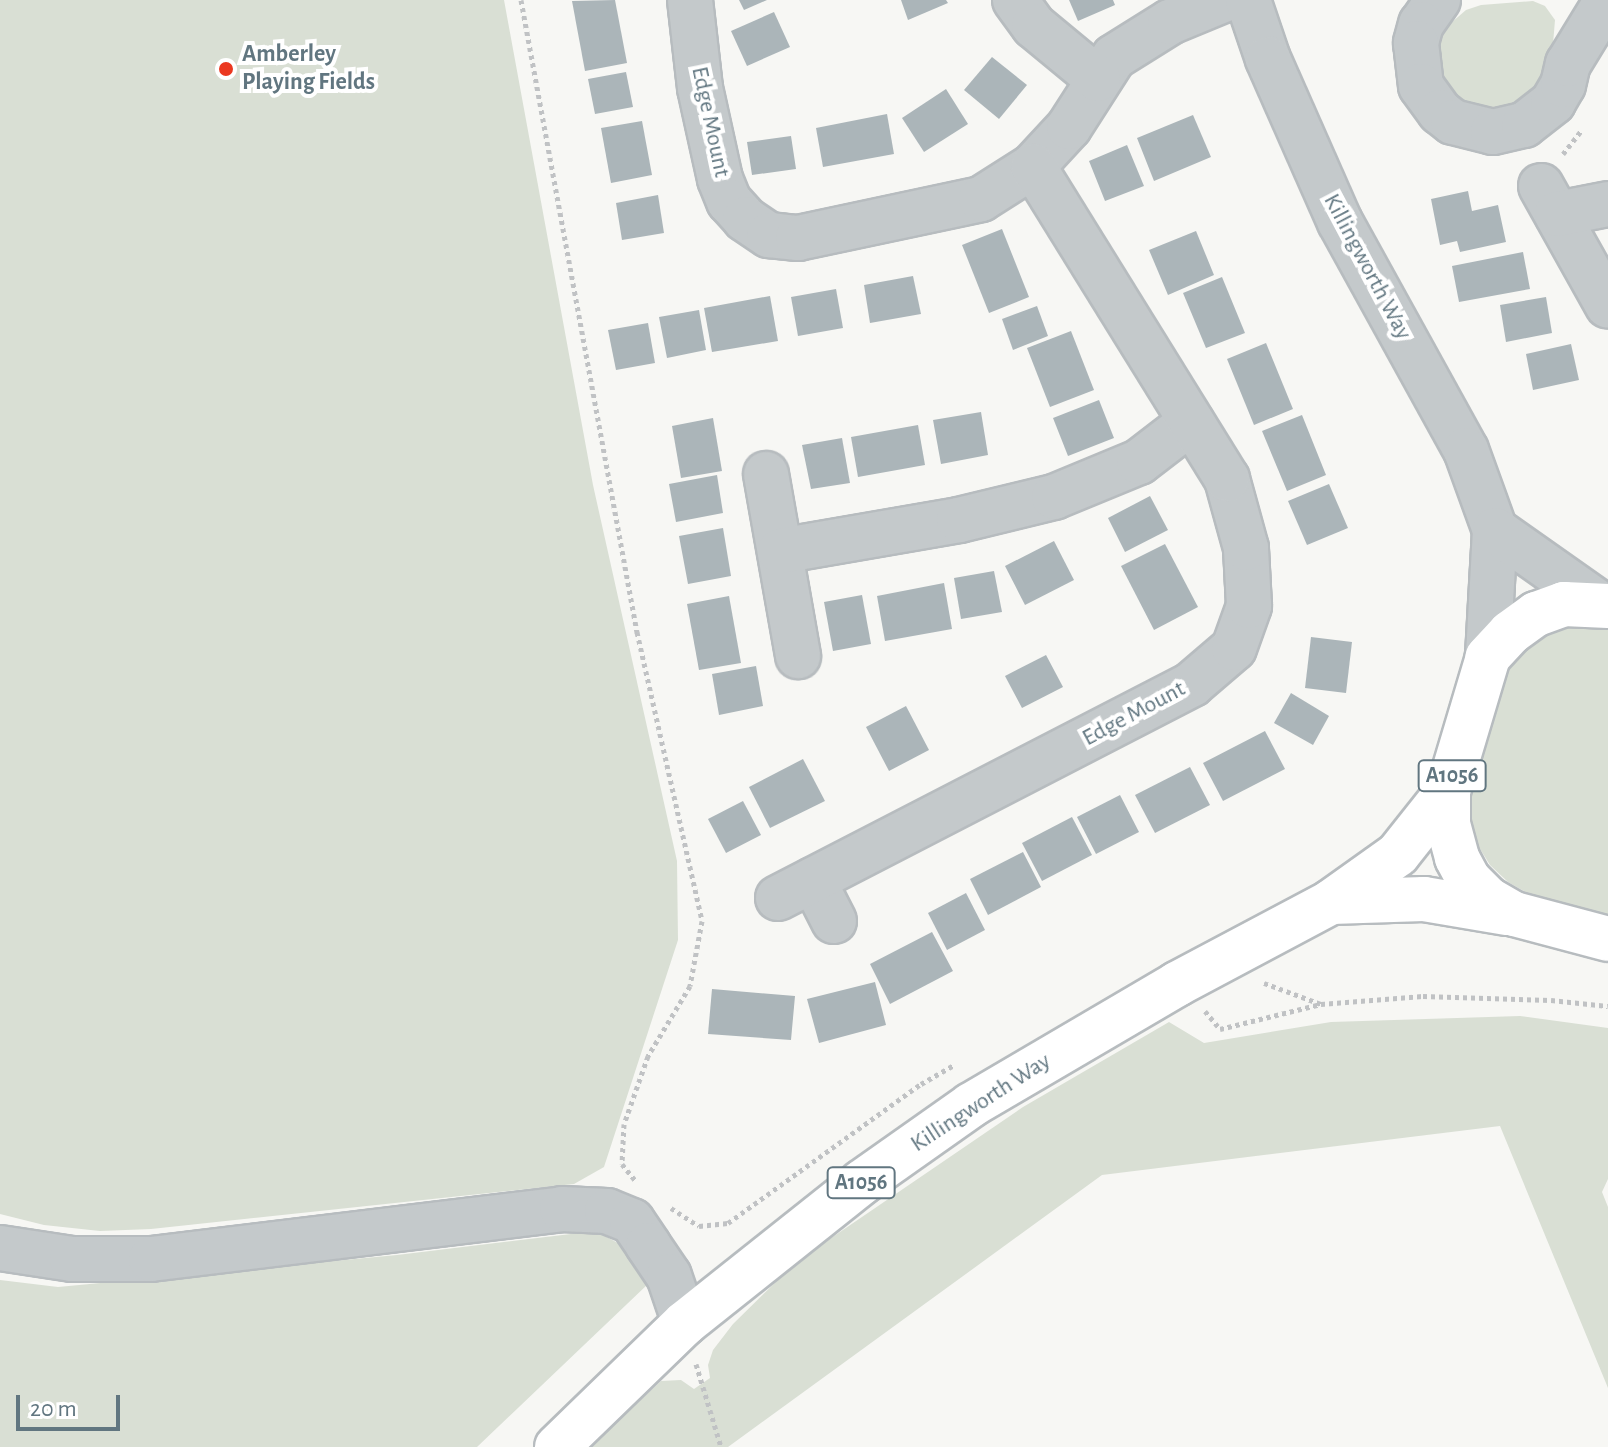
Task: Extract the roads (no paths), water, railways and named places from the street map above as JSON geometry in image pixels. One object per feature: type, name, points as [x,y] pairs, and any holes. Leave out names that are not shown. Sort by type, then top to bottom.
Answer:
[{"type":"main road","name":"Killingworth Way","points":[[1514,914],[1488,899],[1468,879],[1457,858],[1448,824],[1448,791],[1488,657],[1510,633],[1536,614],[1564,604],[1604,605]]},
{"type":"main road","name":"Killingworth Way","points":[[557,1447],[685,1323],[862,1182],[971,1105],[1177,984],[1331,902],[1398,854],[1448,791]]},
{"type":"main road","name":"Killingworth Way","points":[[1331,902],[1424,899],[1514,914],[1608,939]]},
{"type":"street","name":"Edge Mount","points":[[690,0],[700,88],[720,179],[729,201],[745,219],[769,235],[798,238],[981,199],[1033,166],[1069,127],[1114,57],[1170,22],[1223,0]]},
{"type":"street","points":[[1015,0],[1034,26],[1098,79]]},
{"type":"street","name":"Killingworth Way","points":[[1248,0],[1268,59],[1340,222],[1466,450],[1495,530],[1488,657]]},
{"type":"street","points":[[1438,0],[1421,24],[1416,43],[1421,86],[1440,112],[1453,122],[1493,132],[1524,125],[1553,102],[1568,64],[1607,0]]},
{"type":"street","name":"Edge Mount","points":[[834,921],[796,889],[1192,684],[1234,648],[1249,606],[1246,548],[1227,479],[1033,166]]},
{"type":"street","points":[[1608,204],[1549,200],[1608,306]]},
{"type":"street","points":[[780,551],[959,520],[1054,497],[1139,462],[1191,422]]},
{"type":"street","points":[[766,474],[798,656]]},
{"type":"street","name":"Killingworth Way","points":[[1495,530],[1604,605]]},
{"type":"street","points":[[0,1248],[72,1259],[151,1259],[562,1209],[607,1211],[632,1221],[669,1276],[685,1323]]},
{"type":"place","name":"Amberley Playing Fields","points":[[226,69]]}]
